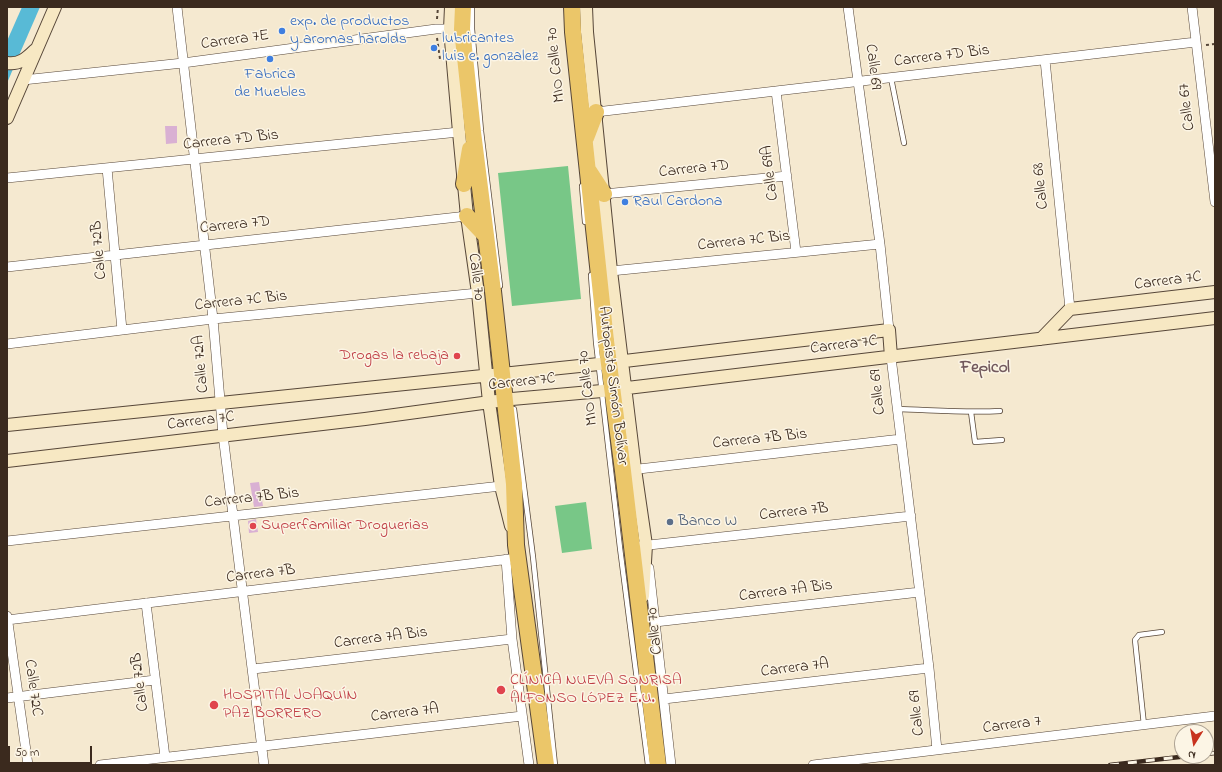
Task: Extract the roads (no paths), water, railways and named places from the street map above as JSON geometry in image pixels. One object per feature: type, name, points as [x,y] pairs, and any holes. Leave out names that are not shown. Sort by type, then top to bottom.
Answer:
[{"type":"highway","points":[[463,7],[462,29],[466,132],[464,184]]},
{"type":"highway","name":"Autopista Simón Bolívar","points":[[572,7],[573,32],[585,141],[584,174],[613,389],[629,470],[639,546],[648,623],[658,765]]},
{"type":"highway","points":[[585,141],[596,112]]},
{"type":"highway","points":[[466,132],[486,236],[503,374]]},
{"type":"highway","points":[[584,174],[604,194]]},
{"type":"highway","points":[[467,216],[486,236]]},
{"type":"highway","name":"Calle 70","points":[[503,374],[504,398]]},
{"type":"highway","points":[[504,398],[514,484],[513,554],[548,764]]},
{"type":"street","points":[[7,118],[55,7]]},
{"type":"street","name":"Calle 72A","points":[[177,7],[213,319],[223,435],[264,765]]},
{"type":"street","points":[[451,7],[450,29],[466,132]]},
{"type":"street","points":[[586,7],[587,32],[611,271],[610,363]]},
{"type":"street","name":"Calle 69","points":[[848,7],[880,244],[891,357],[929,668],[937,750]]},
{"type":"street","name":"Calle 67","points":[[1192,7],[1215,202]]},
{"type":"street","name":"Carrera 7E","points":[[23,80],[183,63],[436,29],[450,29]]},
{"type":"street","name":"Carrera 7D Bis","points":[[596,112],[1196,42]]},
{"type":"street","points":[[7,63],[16,63],[27,57],[38,46]]},
{"type":"street","name":"Calle 68","points":[[1045,60],[1070,309]]},
{"type":"street","name":"Calle 69A","points":[[776,91],[796,252]]},
{"type":"street","name":"Carrera 7D Bis","points":[[7,178],[466,132]]},
{"type":"street","name":"Calle 72B","points":[[107,168],[122,330]]},
{"type":"street","name":"Carrera 7D","points":[[604,194],[787,176]]},
{"type":"street","name":"Calle 70","points":[[464,184],[478,294],[503,374]]},
{"type":"street","name":"Carrera 7D","points":[[7,268],[467,216]]},
{"type":"street","name":"Carrera 7C Bis","points":[[611,271],[880,244]]},
{"type":"street","name":"Carrera 7C","points":[[1070,309],[1215,292]]},
{"type":"street","name":"Carrera 7C Bis","points":[[7,344],[213,319],[478,294]]},
{"type":"street","points":[[1041,339],[1070,309]]},
{"type":"street","name":"Carrera 7C","points":[[7,460],[365,419],[504,398],[613,389],[1215,318]]},
{"type":"street","name":"Carrera 7C","points":[[7,425],[610,363],[889,330]]},
{"type":"street","name":"Calle 70","points":[[504,398],[501,486],[513,554]]},
{"type":"street","name":"Carrera 7B Bis","points":[[629,470],[901,439]]},
{"type":"street","name":"Carrera 7B Bis","points":[[7,542],[501,486]]},
{"type":"street","name":"Carrera 7B","points":[[639,546],[911,516]]},
{"type":"street","points":[[513,554],[512,639],[528,765]]},
{"type":"street","name":"Carrera 7B","points":[[7,619],[243,592],[513,554]]},
{"type":"street","name":"Carrera 7A Bis","points":[[648,623],[920,592]]},
{"type":"street","name":"Calle 72B","points":[[146,603],[165,757]]},
{"type":"street","name":"Calle 72C","points":[[7,619],[28,765]]},
{"type":"street","name":"Calle 70","points":[[648,623],[664,699],[671,765]]},
{"type":"street","name":"Carrera 7A Bis","points":[[252,669],[512,639]]},
{"type":"street","name":"Carrera 7A","points":[[664,699],[929,668]]},
{"type":"street","points":[[7,698],[156,680]]},
{"type":"street","name":"Carrera 7A","points":[[100,765],[522,716]]},
{"type":"street","name":"Carrera 7","points":[[813,765],[1215,716]]},
{"type":"lane","points":[[472,7],[472,28],[481,131],[501,290]]},
{"type":"lane","points":[[891,78],[904,143]]},
{"type":"lane","points":[[584,174],[586,227]]},
{"type":"lane","name":"MIO Calle 70","points":[[590,266],[596,342],[610,363]]},
{"type":"lane","name":"MIO Calle 70","points":[[613,389],[629,625],[635,655],[648,765]]},
{"type":"lane","points":[[504,398],[533,557],[548,764]]},
{"type":"lane","points":[[897,409],[956,410],[971,412],[1000,411]]},
{"type":"lane","points":[[971,412],[975,442],[1002,440]]},
{"type":"lane","points":[[1144,724],[1135,640],[1139,635],[1162,632]]},
{"type":"water","points":[[22,7],[40,7],[7,83],[7,41]]},
{"type":"railway","points":[[1110,765],[1174,758]]},
{"type":"place","name":"exp. de productos y aromas harolds","points":[[282,31]]},
{"type":"place","name":"lubricantes luis e. gonzalez","points":[[434,48]]},
{"type":"place","name":"Fabrica de Muebles","points":[[270,59]]},
{"type":"place","name":"Raul Cardona","points":[[625,202]]},
{"type":"place","name":"Drogas la rebaja","points":[[457,356]]},
{"type":"place","name":"Banco W","points":[[670,522]]},
{"type":"place","name":"Superfamiliar Droguerias","points":[[253,526]]},
{"type":"place","name":"CLÍNICA NUEVA SONRISA ALFONSO LÓPEZ E.U.","points":[[501,690]]},
{"type":"place","name":"HOSPITAL JOAQUÍN PAZ BORRERO","points":[[214,705]]},
{"type":"district","name":"Fepicol","points":[[985,369]]}]
